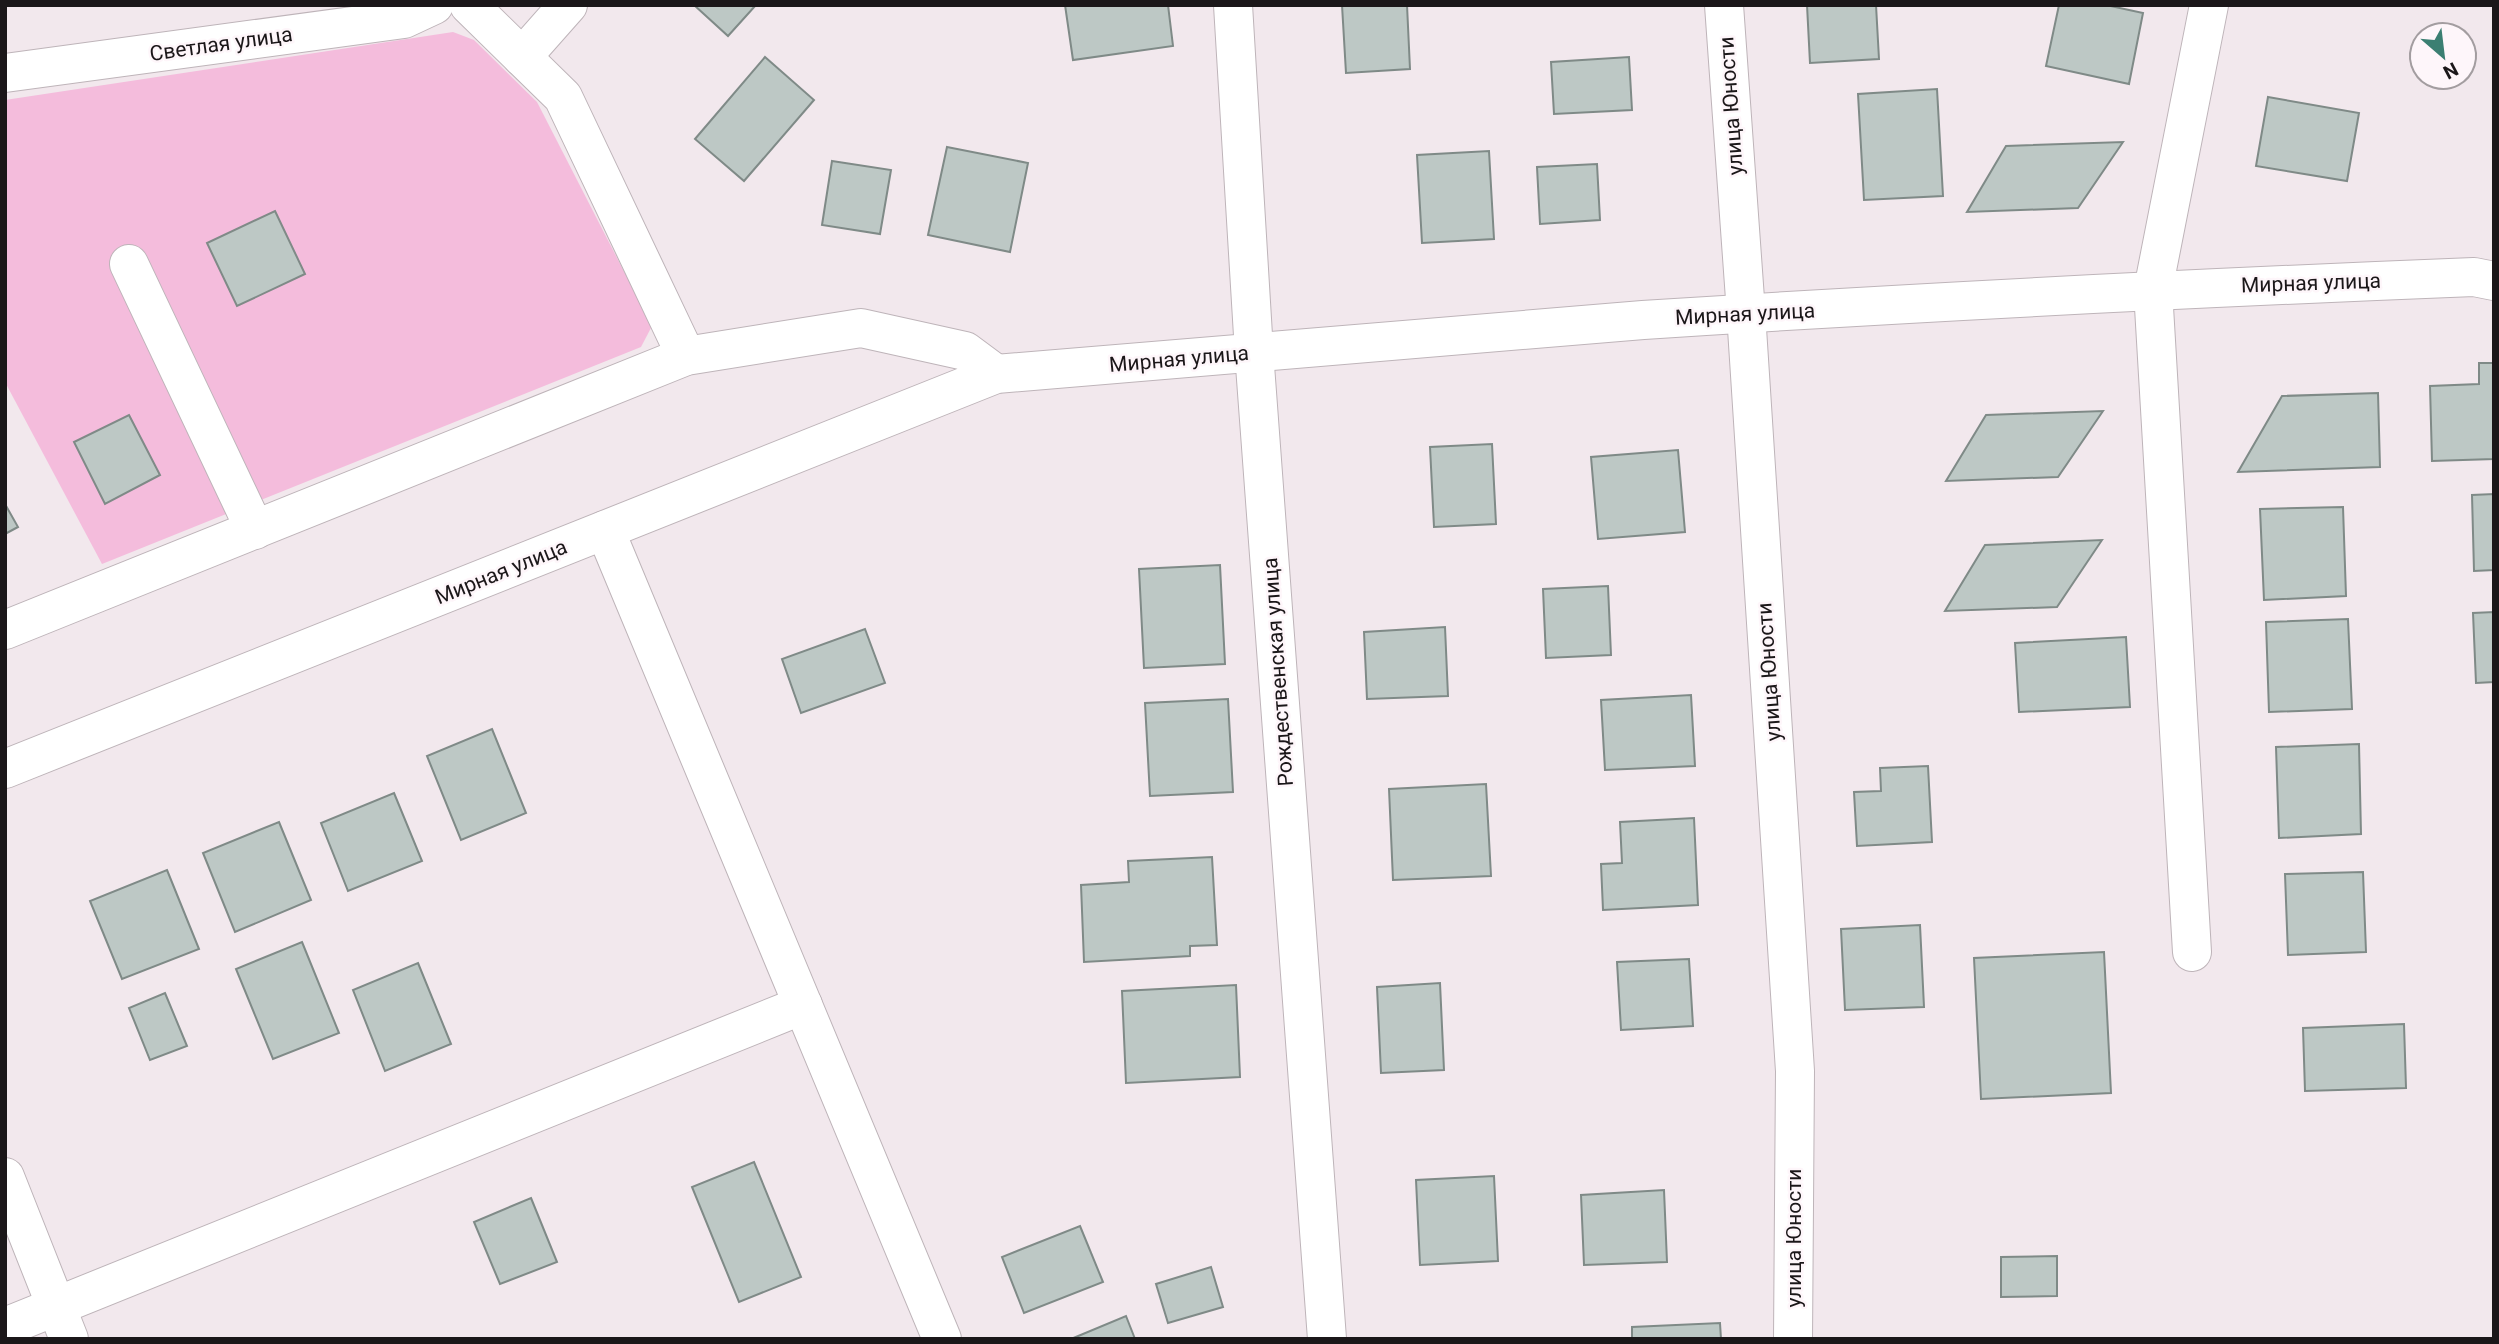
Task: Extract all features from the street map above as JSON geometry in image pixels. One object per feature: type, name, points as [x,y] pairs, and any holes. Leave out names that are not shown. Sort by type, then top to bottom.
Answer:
[{"type":"street","name":"Светлая улица","points":[[5,73],[404,19],[434,5]]},
{"type":"street","points":[[469,5],[563,97],[686,356]]},
{"type":"street","points":[[522,57],[568,5]]},
{"type":"street","name":"Рождественская улица","points":[[1233,5],[1254,352],[1327,1339]]},
{"type":"street","name":"улица Юности","points":[[1724,5],[1795,1071],[1793,1339]]},
{"type":"street","points":[[2192,953],[2154,290],[2209,5]]},
{"type":"street","points":[[129,264],[255,530]]},
{"type":"street","name":"Мирная улица","points":[[5,769],[996,374],[1746,313],[2154,290],[2474,277],[2494,281]]},
{"type":"street","points":[[5,630],[686,356],[861,328],[965,351],[996,374]]},
{"type":"street","points":[[605,530],[942,1339]]},
{"type":"street","points":[[5,1327],[63,1323],[803,1005]]},
{"type":"street","points":[[5,1177],[63,1323]]},
{"type":"shaded area","points":[[453,32],[474,40],[537,102],[652,326],[641,347],[102,564],[5,382],[5,100]]},
{"type":"building","points":[[694,5],[756,5],[728,36]]},
{"type":"building","points":[[1065,5],[1168,5],[1173,46],[1073,60]]},
{"type":"building","points":[[1342,5],[1407,5],[1410,69],[1346,73]]},
{"type":"building","points":[[1807,5],[1876,5],[1879,59],[1810,63]]},
{"type":"building","points":[[2059,5],[2106,5],[2143,13],[2129,84],[2046,66]]},
{"type":"building","points":[[765,57],[814,100],[744,181],[695,139]]},
{"type":"building","points":[[1629,57],[1632,110],[1554,114],[1551,62]]},
{"type":"building","points":[[1937,89],[1943,196],[1864,200],[1858,94]]},
{"type":"building","points":[[2268,97],[2359,113],[2347,181],[2256,166]]},
{"type":"building","points":[[2123,142],[2078,208],[1967,212],[2006,146]]},
{"type":"building","points":[[947,147],[1028,163],[1010,252],[928,235]]},
{"type":"building","points":[[1489,151],[1494,239],[1422,243],[1417,155]]},
{"type":"building","points":[[832,161],[891,170],[880,234],[822,225]]},
{"type":"building","points":[[1597,164],[1600,220],[1540,224],[1537,167]]},
{"type":"building","points":[[275,211],[305,274],[237,306],[207,243]]},
{"type":"building","points":[[2479,363],[2494,363],[2494,459],[2432,461],[2430,386],[2479,384]]},
{"type":"building","points":[[2378,393],[2380,467],[2238,472],[2282,396]]},
{"type":"building","points":[[2103,411],[2058,477],[1946,481],[1986,415]]},
{"type":"building","points":[[129,415],[160,475],[105,504],[74,442]]},
{"type":"building","points":[[1492,444],[1496,524],[1434,527],[1430,447]]},
{"type":"building","points":[[1678,450],[1685,532],[1598,539],[1591,457]]},
{"type":"building","points":[[2494,494],[2494,570],[2474,571],[2472,495]]},
{"type":"building","points":[[5,504],[18,527],[5,534]]},
{"type":"building","points":[[2343,507],[2346,596],[2264,600],[2260,509]]},
{"type":"building","points":[[2102,540],[2057,607],[1945,611],[1985,545]]},
{"type":"building","points":[[1220,565],[1225,664],[1144,668],[1139,569]]},
{"type":"building","points":[[1608,586],[1611,655],[1546,658],[1543,589]]},
{"type":"building","points":[[2494,612],[2494,682],[2476,683],[2473,613]]},
{"type":"building","points":[[2348,619],[2352,709],[2269,712],[2266,622]]},
{"type":"building","points":[[1445,627],[1448,696],[1367,699],[1364,632]]},
{"type":"building","points":[[865,629],[885,683],[801,713],[782,659]]},
{"type":"building","points":[[2126,637],[2130,707],[2019,712],[2015,643]]},
{"type":"building","points":[[1691,695],[1695,766],[1605,770],[1601,700]]},
{"type":"building","points":[[1228,699],[1233,792],[1150,796],[1145,703]]},
{"type":"building","points":[[492,729],[526,813],[461,840],[427,756]]},
{"type":"building","points":[[2359,744],[2361,834],[2279,838],[2276,747]]},
{"type":"building","points":[[1928,766],[1932,842],[1857,846],[1854,792],[1881,791],[1880,768]]},
{"type":"building","points":[[1486,784],[1491,876],[1393,880],[1389,789]]},
{"type":"building","points":[[394,793],[422,861],[348,891],[321,823]]},
{"type":"building","points":[[1694,818],[1698,905],[1603,910],[1601,864],[1622,863],[1620,822]]},
{"type":"building","points":[[279,822],[311,900],[235,932],[203,853]]},
{"type":"building","points":[[1212,857],[1217,945],[1190,946],[1190,956],[1084,962],[1081,885],[1129,882],[1128,861]]},
{"type":"building","points":[[167,870],[199,949],[122,979],[90,901]]},
{"type":"building","points":[[2363,872],[2366,952],[2288,955],[2285,874]]},
{"type":"building","points":[[1920,925],[1924,1007],[1845,1010],[1841,929]]},
{"type":"building","points":[[302,942],[339,1033],[273,1059],[236,969]]},
{"type":"building","points":[[2104,952],[2111,1093],[1981,1099],[1974,958]]},
{"type":"building","points":[[1689,959],[1693,1026],[1621,1030],[1617,962]]},
{"type":"building","points":[[418,963],[451,1044],[385,1071],[353,990]]},
{"type":"building","points":[[1440,983],[1444,1070],[1381,1073],[1377,987]]},
{"type":"building","points":[[1236,985],[1240,1077],[1126,1083],[1122,991]]},
{"type":"building","points":[[165,993],[187,1046],[150,1060],[129,1008]]},
{"type":"building","points":[[2404,1024],[2406,1088],[2305,1091],[2303,1028]]},
{"type":"building","points":[[754,1162],[801,1277],[739,1302],[692,1187]]},
{"type":"building","points":[[1494,1176],[1498,1261],[1420,1265],[1416,1180]]},
{"type":"building","points":[[1664,1190],[1667,1262],[1584,1265],[1581,1195]]},
{"type":"building","points":[[531,1198],[557,1262],[500,1284],[474,1222]]},
{"type":"building","points":[[1080,1226],[1103,1282],[1024,1313],[1002,1257]]},
{"type":"building","points":[[2057,1256],[2057,1296],[2001,1297],[2001,1257]]},
{"type":"building","points":[[1211,1267],[1223,1307],[1168,1323],[1156,1284]]},
{"type":"building","points":[[1126,1316],[1135,1339],[1071,1339]]},
{"type":"building","points":[[1720,1323],[1721,1339],[1632,1339],[1632,1327]]}]
